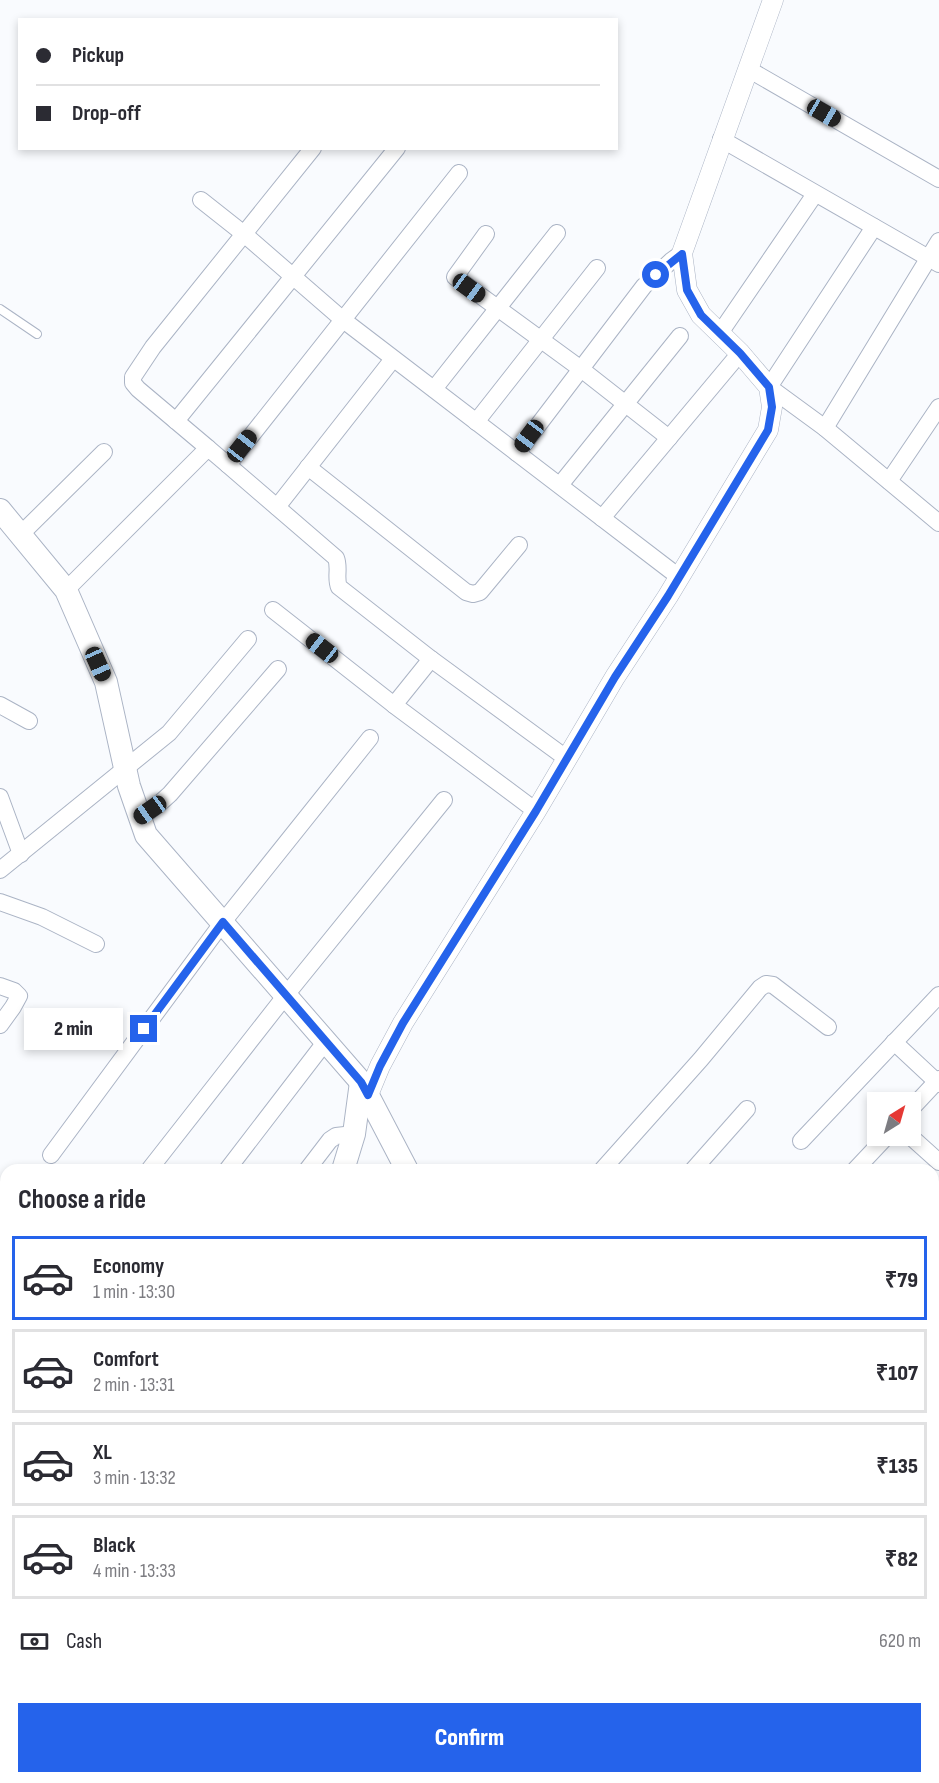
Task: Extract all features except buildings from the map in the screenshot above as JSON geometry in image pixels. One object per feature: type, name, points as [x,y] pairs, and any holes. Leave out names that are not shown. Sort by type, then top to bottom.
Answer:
[{"type":"main road","points":[[0,510],[66,590],[106,682],[126,768],[146,835],[326,1041],[365,1089],[404,1164]]},
{"type":"main road","points":[[345,1164],[365,1089]]},
{"type":"street","points":[[773,0],[721,139],[682,254],[687,290],[701,315],[740,353],[769,387],[825,428],[939,523]]},
{"type":"street","points":[[748,69],[939,179]]},
{"type":"street","points":[[721,139],[934,261]]},
{"type":"street","points":[[311,150],[153,347],[132,377],[134,383],[138,389],[336,558],[339,587],[431,659],[566,758]]},
{"type":"street","points":[[176,421],[395,150]]},
{"type":"street","points":[[228,465],[459,173]]},
{"type":"street","points":[[720,333],[815,194]]},
{"type":"street","points":[[201,200],[342,319],[679,577]]},
{"type":"street","points":[[365,1089],[403,1023],[536,811],[566,758],[768,430],[772,407],[769,387],[874,227]]},
{"type":"street","points":[[434,389],[557,233]]},
{"type":"street","points":[[486,234],[455,277],[581,369],[669,438]]},
{"type":"street","points":[[825,428],[934,261],[939,241]]},
{"type":"street","points":[[517,453],[644,286],[682,254]]},
{"type":"street","points":[[476,422],[597,268]]},
{"type":"street","points":[[560,486],[680,336]]},
{"type":"street","points":[[602,518],[740,353]]},
{"type":"street","points":[[277,507],[393,359]]},
{"type":"street","points":[[890,481],[939,406]]},
{"type":"street","points":[[66,590],[208,447]]},
{"type":"street","points":[[21,534],[104,452]]},
{"type":"street","points":[[308,467],[466,592],[473,594],[480,592],[519,545]]},
{"type":"street","points":[[273,610],[394,705],[536,811]]},
{"type":"street","points":[[0,870],[177,725],[249,639]]},
{"type":"street","points":[[394,705],[431,659]]},
{"type":"street","points":[[140,818],[170,794],[278,669]]},
{"type":"street","points":[[0,705],[29,721]]},
{"type":"street","points":[[51,1155],[223,922],[370,738]]},
{"type":"street","points":[[0,797],[21,854]]},
{"type":"street","points":[[154,1164],[286,995],[444,800]]},
{"type":"street","points":[[0,902],[42,917],[96,944]]},
{"type":"street","points":[[607,1164],[701,1059],[760,988],[766,984],[773,985],[828,1027]]},
{"type":"street","points":[[0,986],[14,991],[19,996],[0,1025]]},
{"type":"street","points":[[801,1141],[939,994]]},
{"type":"street","points":[[232,1164],[326,1041]]},
{"type":"street","points":[[894,1042],[938,1082],[921,1099]]},
{"type":"street","points":[[698,1164],[747,1109]]},
{"type":"street","points":[[312,1164],[330,1140],[336,1136],[354,1134]]},
{"type":"street","points":[[863,1164],[878,1146]]},
{"type":"street","points":[[921,1146],[939,1162]]},
{"type":"lane","points":[[0,309],[37,334]]},
{"type":"route","points":[[144,1029],[223,922],[361,1082],[368,1095],[380,1066],[403,1023],[536,811],[615,677],[668,596],[768,430],[772,407],[769,387],[740,353],[701,315],[687,290],[682,254],[656,275]]}]
